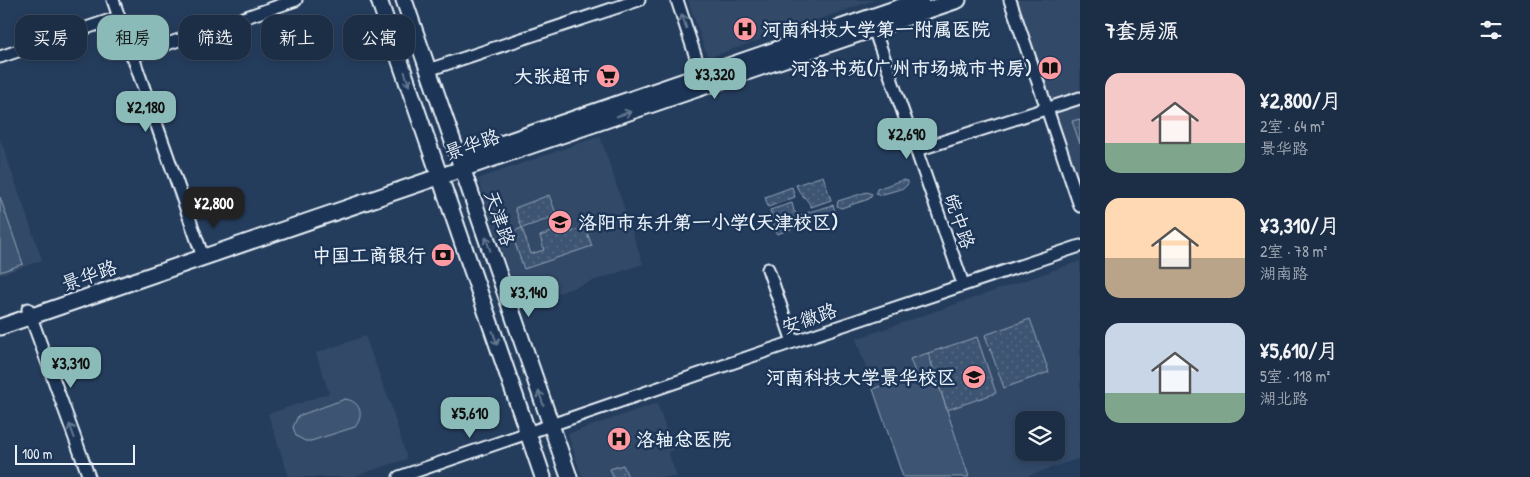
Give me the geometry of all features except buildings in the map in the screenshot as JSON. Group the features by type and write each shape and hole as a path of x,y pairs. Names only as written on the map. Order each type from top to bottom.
{"main road":[{"path":"379,0 544,477"},
{"name":"天津路","path":"404,0 568,477"},
{"name":"景华路","path":"460,164 702,76 920,0"},
{"name":"景华路","path":"0,327 29,313 439,171 707,87 958,0"},
{"name":"景华路","path":"0,319 29,313"}],"street":[{"path":"113,0 118,15"},
{"path":"169,43 296,0"},
{"path":"428,70 639,0"},
{"path":"677,0 702,76"},
{"path":"1010,0 1080,206"},
{"path":"0,57 97,24"},
{"name":"皖中路","path":"874,29 918,150 963,284"},
{"path":"133,60 201,253"},
{"path":"918,150 1080,98"},
{"name":"安徽路","path":"399,477 963,284 1080,246"},
{"path":"768,269 793,342"},
{"path":"29,313 89,477"}],"shaded area":[{"name":"河南科技大学第一附属医院","path":"688,0 874,0 708,58"},
{"path":"1017,0 1080,0 1080,184"},
{"path":"1080,119 1080,144 1072,121"},
{"name":"洛阳市东升第一小学(天津校区)","path":"600,136 643,264 520,306 478,179"},
{"path":"0,138 42,260 0,275"},
{"path":"823,176 831,200 811,207 796,185"},
{"path":"902,180 908,181 904,188 880,195 876,193 877,189"},
{"path":"792,187 795,197 768,207 765,197"},
{"path":"867,192 872,194 869,199 841,208 837,206 838,201"},
{"path":"549,195 557,216 522,228 515,208"},
{"path":"0,197 23,264 0,272"},
{"path":"792,203 794,211 799,216 803,215 806,224 777,234 770,210"},
{"path":"833,205 836,214 809,223 806,213"},
{"path":"585,227 592,246 524,269 511,232 522,228 531,254 544,250 540,236 557,230 559,236"},
{"name":"河南科技大学景华校区","path":"1080,261 1080,458 1025,477 903,477 856,339"},
{"path":"1030,319 1049,372 1004,388 985,335"},
{"path":"365,336 391,406 407,459 352,477 289,477 268,414 329,393 316,353"},
{"path":"977,337 996,393 947,410 928,353"},
{"path":"928,353 969,477 903,477 873,389 915,372 910,359"},
{"path":"345,399 350,400 359,409 360,418 355,427 311,441 305,441 296,436 293,427 298,416"},
{"name":"洛轴总医院","path":"657,403 673,450 668,452 677,477 582,477 568,434"},
{"path":"623,465 628,477 613,477 610,469"}],"place":[{"name":"河南科技大学第一附属医院","path":"745,29"},
{"name":"河洛书苑(广州市场城市书房)","path":"1050,68"},
{"name":"大张超市","path":"608,76"},
{"name":"洛阳市东升第一小学(天津校区)","path":"560,222"},
{"name":"中国工商银行","path":"443,255"},
{"name":"河南科技大学景华校区","path":"974,377"},
{"name":"洛轴总医院","path":"619,439"}]}
